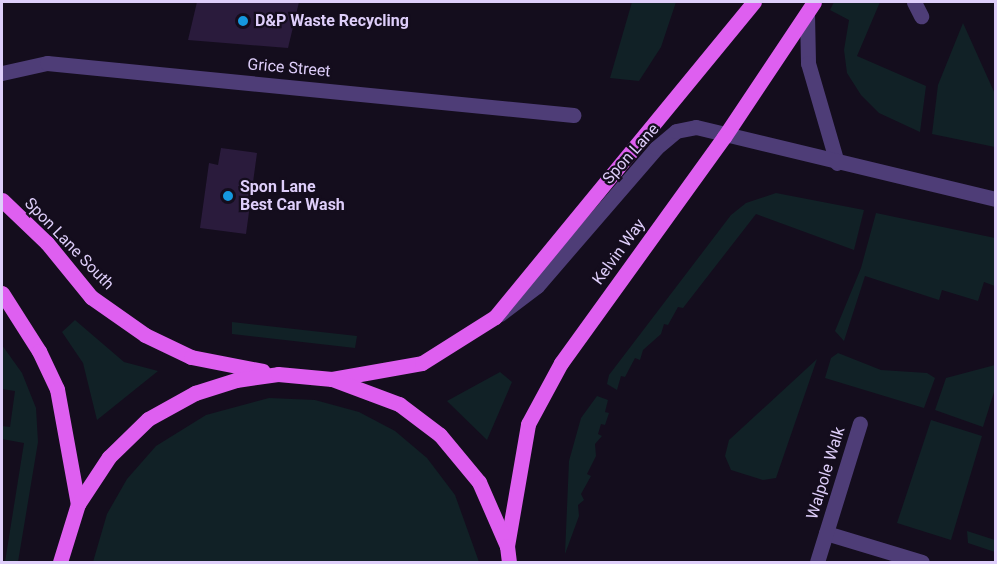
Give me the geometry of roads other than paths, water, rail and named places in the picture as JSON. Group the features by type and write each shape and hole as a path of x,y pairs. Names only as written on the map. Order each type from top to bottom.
{"main road":[{"path":"332,379 422,363 495,317 754,2"},
{"name":"Kelvin Way","path":"507,546 528,424 561,363 724,137 811,8"},
{"name":"Spon Lane South","path":"2,200 47,243 91,297 145,335 191,357 278,374"},
{"path":"2,293 34,343 57,389 78,504"},
{"path":"60,562 78,504 109,457 148,419 195,393 236,380 278,374 332,379 399,404 440,435 479,482 507,546 509,562"}],"street":[{"path":"914,2 921,16"},
{"path":"811,8 808,63 837,163"},
{"name":"Grice Street","path":"2,73 47,63 573,115"},
{"name":"Spon Lane","path":"495,317 537,286 656,148 676,131 696,127 724,137 996,200"},
{"name":"Walpole Walk","path":"817,562 860,423"},
{"name":"Walpole Walk","path":"826,533 922,562"}],"place":[{"name":"D&P Waste Recycling","path":"243,21"},
{"name":"Spon Lane Best Car Wash","path":"228,196"}]}
